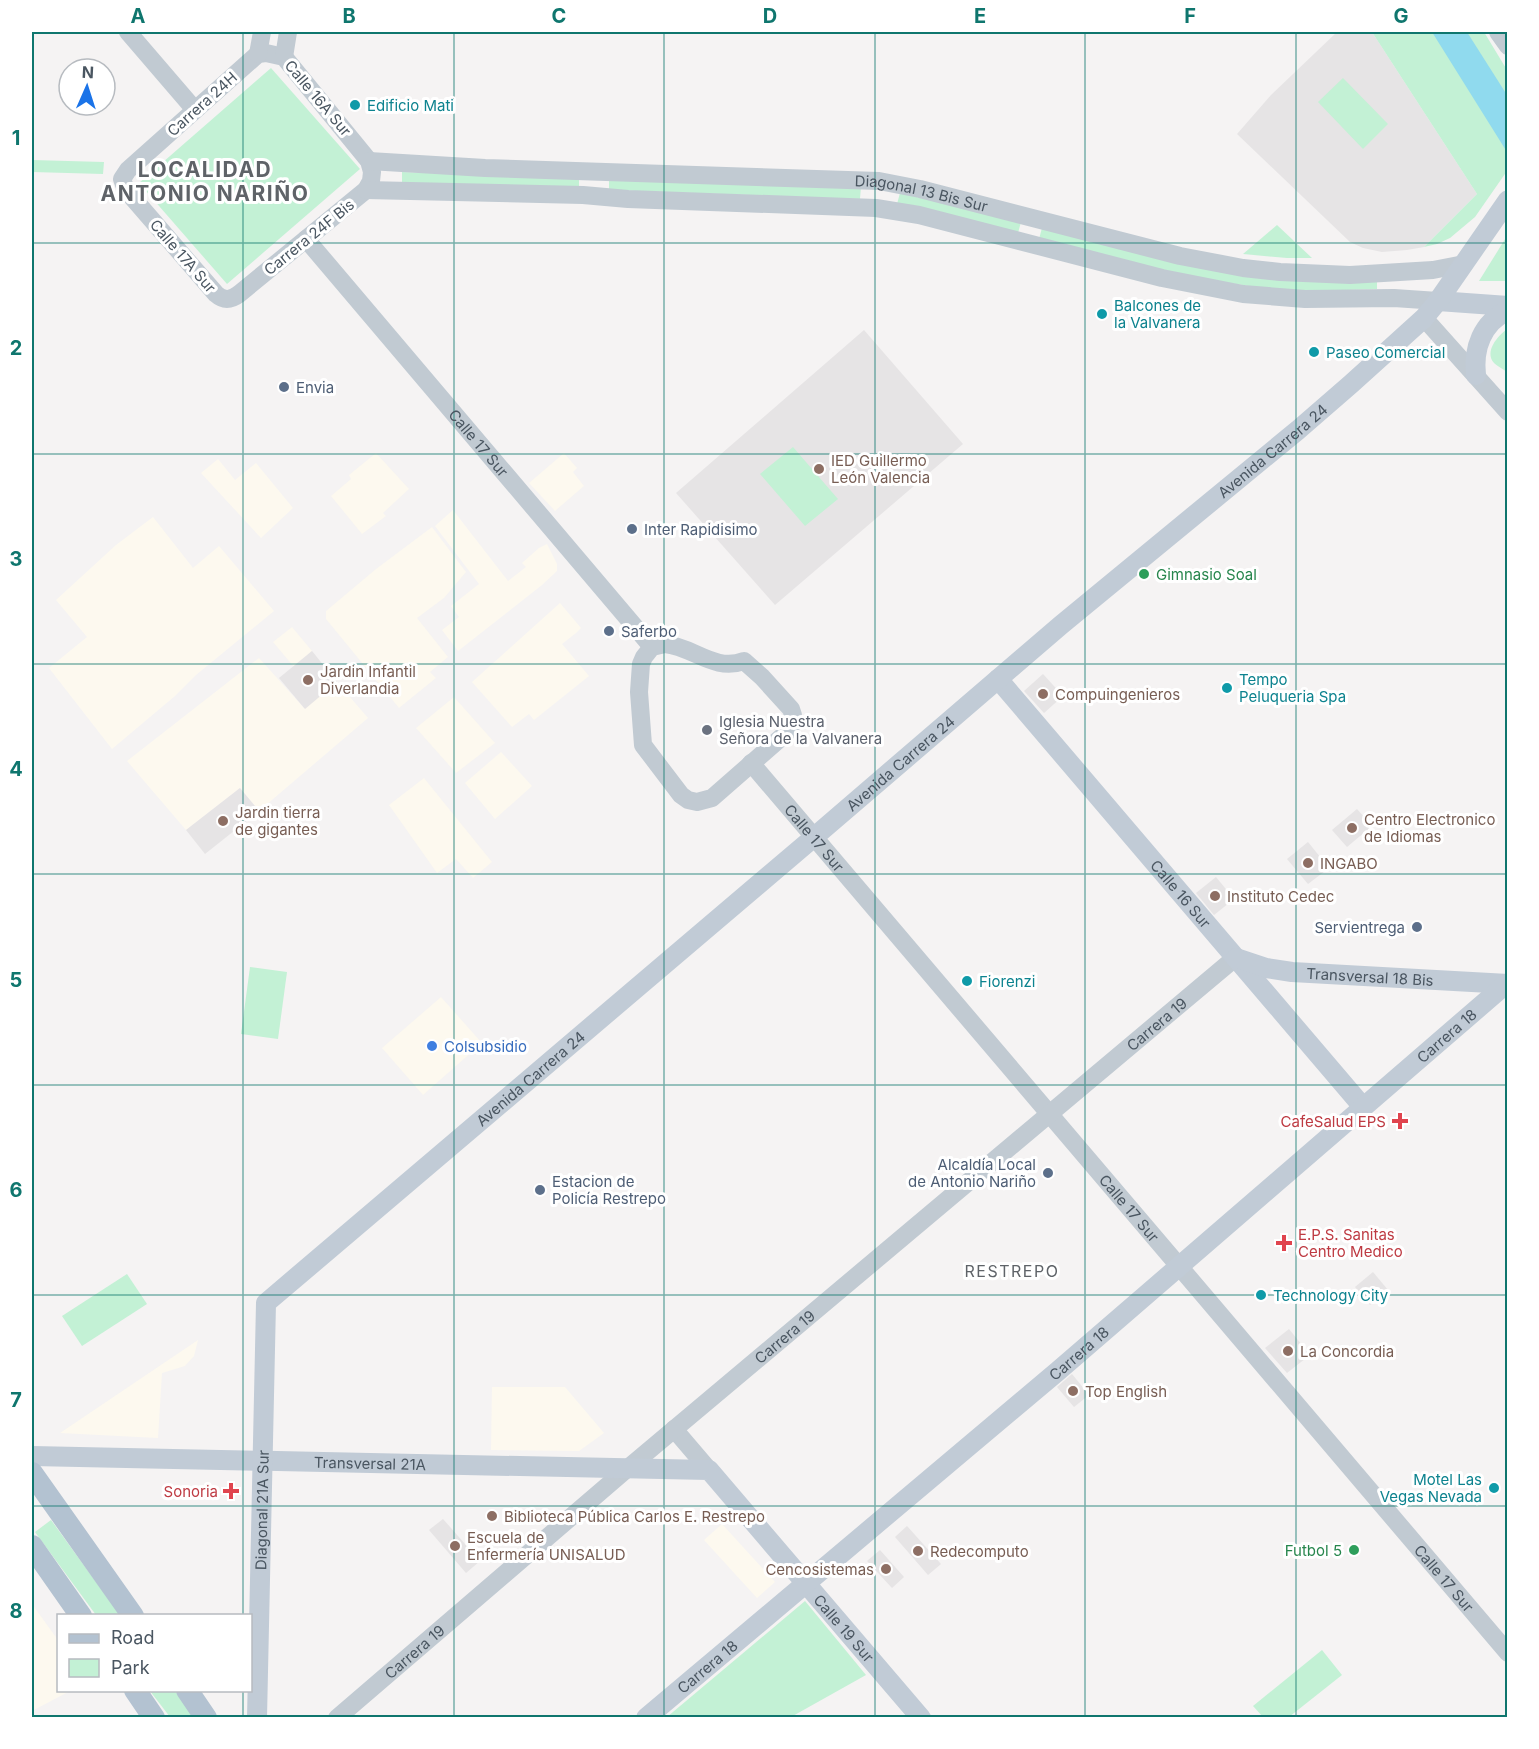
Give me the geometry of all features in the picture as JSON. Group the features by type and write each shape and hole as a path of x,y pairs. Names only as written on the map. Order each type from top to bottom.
{"main road":[{"name":"Avenida Carrera 24","path":"266,1303 998,679 1298,430 1424,318 1508,200"},
{"path":"1438,301 1508,308"},
{"path":"1476,375 1476,351 1479,339 1488,325 1508,308"},
{"name":"Calle 16 Sur","path":"998,679 1363,1107"},
{"name":"Transversal 18 Bis","path":"1235,958 1266,968 1292,972 1507,984"},
{"name":"Carrera 18","path":"646,1718 1066,1364 1507,984"},
{"name":"Diagonal 21A Sur","path":"257,1718 266,1303"},
{"name":"Transversal 21A","path":"32,1456 709,1470"},
{"name":"Calle 19 Sur","path":"709,1470 921,1718"},
{"path":"32,1473 132,1614"},
{"path":"32,1546 80,1614"},
{"path":"136,1692 154,1718"},
{"path":"188,1692 206,1718"}],"street":[{"path":"128,32 195,110"},
{"path":"258,54 262,32"},
{"path":"284,57 288,32"},
{"path":"1498,32 1508,46"},
{"name":"Calle 16A Sur","path":"258,54 272,53 284,57 369,161"},
{"name":"Carrera 24H","path":"122,179 128,170 258,54"},
{"name":"Carrera 24F Bis","path":"227,299 239,294 366,190 371,181 372,172 369,161"},
{"name":"Diagonal 13 Bis Sur","path":"369,161 485,168 879,181 920,189 1180,256 1243,268 1280,273 1350,275 1391,274 1464,264"},
{"name":"Calle 17A Sur","path":"122,179 126,190 216,294 227,299"},
{"name":"Diagonal 13 Bis Sur","path":"366,190 583,195 628,199 876,208 919,215 1162,278 1243,294 1305,299 1395,298 1438,301"},
{"path":"1026,243 1032,218"},
{"name":"Calle 17 Sur","path":"306,239 651,647"},
{"path":"1424,318 1508,412"},
{"path":"673,645 722,664 744,661 791,709 794,721 791,728 712,798 697,802 681,795 643,745 639,677 644,657 651,647 673,645"},
{"name":"Calle 17 Sur","path":"751,764 1508,1653"},
{"name":"Carrera 19","path":"337,1718 674,1429 1235,958"},
{"name":"Calle 19 Sur","path":"674,1429 709,1470"}],"shaded area":[{"path":"1337,32 1372,32 1477,194 1424,247 1382,252 1363,248 1350,242 1237,134 1271,95"},
{"name":"IED Guillermo León Valencia","path":"864,330 963,444 775,605 676,493"},
{"path":"376,453 409,489 383,513 386,516 362,534 331,496 351,479 349,475"},
{"path":"564,453 577,468 573,472 584,486 555,511 529,483"},
{"path":"218,459 235,480 256,463 293,508 261,538 201,473"},
{"path":"453,510 508,581 526,567 522,563 547,544 557,564 557,571 542,585 458,651 442,630 459,617 451,606 479,584 435,526"},
{"path":"153,517 193,568 219,546 274,611 196,675 175,696 112,749 49,668 87,637 56,600 116,545"},
{"path":"432,527 466,572 444,598 417,618 448,657 430,672 436,678 399,708 326,619 326,611 376,569"},
{"path":"560,603 581,628 562,644 589,676 534,720 529,714 512,727 472,682"},
{"path":"292,627 312,651 294,667 273,642"},
{"name":"Jardin Infantil Diverlandia","path":"312,651 337,682 305,709 279,678"},
{"path":"259,658 304,708 337,682 368,718 259,811 240,788 186,830 127,761"},
{"name":"Compuingenieros","path":"1043,674 1063,696 1044,713 1024,691"},
{"path":"454,697 495,743 456,773 416,728"},
{"path":"501,752 532,786 495,819 465,783"},
{"path":"424,778 492,862 473,878 456,859 437,873 389,805"},
{"name":"Jardin tierra de gigantes","path":"240,788 259,811 205,854 186,830"},
{"name":"Centro Electronico de Idiomas","path":"1357,809 1372,826 1347,847 1332,830"},
{"name":"INGABO","path":"1308,842 1329,868 1308,884 1287,859"},
{"name":"Instituto Cedec","path":"1216,877 1234,899 1214,915 1196,893"},
{"name":"Colsubsidio","path":"441,997 482,1043 423,1095 382,1048"},
{"path":"1373,1272 1388,1290 1370,1305 1355,1287"},
{"name":"La Concordia","path":"1289,1329 1310,1355 1287,1373 1265,1348"},
{"path":"198,1340 194,1356 185,1366 162,1373 158,1438 60,1433"},
{"name":"Top English","path":"1072,1374 1089,1395 1074,1407 1057,1387"},
{"path":"492,1387 565,1387 604,1433 579,1451 491,1450"},
{"name":"Escuela de Enfermería UNISALUD","path":"443,1519 480,1561 466,1573 429,1530"},
{"path":"722,1524 775,1582 757,1598 704,1540"},
{"name":"Redecomputo","path":"907,1526 941,1564 928,1575 895,1537"},
{"name":"Cencosistemas","path":"880,1550 904,1577 892,1588 867,1561"},
{"path":"32,1604 57,1639 57,1692 68,1692 32,1711"}],"green space":[{"path":"1372,32 1484,32 1507,70 1507,171 1475,217 1450,238 1437,244 1424,247 1477,194"},
{"path":"271,68 360,169 227,284 139,183"},
{"path":"1343,78 1388,124 1363,149 1318,102"},
{"path":"32,160 104,162 103,174 32,172"},
{"path":"402,172 579,178 579,190 402,183"},
{"path":"609,177 861,186 860,199 609,190"},
{"path":"900,193 1021,222 1018,233 897,204"},
{"path":"1277,225 1312,258 1243,254"},
{"path":"1042,228 1377,281 1377,289 1275,290 1223,282 1149,267 1039,239"},
{"path":"1507,236 1507,281 1479,281"},
{"path":"1507,329 1508,372 1494,363 1491,358 1491,349"},
{"path":"793,447 838,499 805,526 760,474"},
{"path":"250,967 287,972 278,1039 241,1034"},
{"path":"127,1274 147,1304 82,1346 62,1316"},
{"path":"51,1520 119,1614 95,1614 35,1532"},
{"path":"805,1601 866,1675 791,1717 667,1717"},
{"path":"1322,1650 1342,1675 1289,1717 1263,1717 1253,1706"},
{"path":"151,1692 176,1692 195,1717 170,1717"}],"water":[{"path":"1432,32 1467,32 1507,95 1507,152"}],"place":[{"name":"Edificio Mati","path":"355,105"},
{"name":"Balcones de la Valvanera","path":"1102,314"},
{"name":"Paseo Comercial","path":"1314,352"},
{"name":"Envia","path":"284,387"},
{"name":"IED Guillermo León Valencia","path":"819,469"},
{"name":"Inter Rapidisimo","path":"632,529"},
{"name":"Gimnasio Soal","path":"1144,574"},
{"name":"Saferbo","path":"609,631"},
{"name":"Jardin Infantil Diverlandia","path":"308,680"},
{"name":"Tempo Peluqueria Spa","path":"1227,688"},
{"name":"Compuingenieros","path":"1043,694"},
{"name":"Iglesia Nuestra Señora de la Valvanera","path":"707,730"},
{"name":"Jardin tierra de gigantes","path":"223,821"},
{"name":"Centro Electronico de Idiomas","path":"1352,828"},
{"name":"INGABO","path":"1308,863"},
{"name":"Instituto Cedec","path":"1215,896"},
{"name":"Servientrega","path":"1417,927"},
{"name":"Fiorenzi","path":"967,981"},
{"name":"Colsubsidio","path":"432,1046"},
{"name":"CafeSalud EPS","path":"1400,1121"},
{"name":"Alcaldía Local de Antonio Nariño","path":"1048,1173"},
{"name":"Estacion de Policía Restrepo","path":"540,1190"},
{"name":"E.P.S. Sanitas Centro Medico","path":"1284,1243"},
{"name":"Technology City","path":"1261,1295"},
{"name":"La Concordia","path":"1288,1351"},
{"name":"Top English","path":"1073,1391"},
{"name":"Motel Las Vegas Nevada","path":"1494,1488"},
{"name":"Sonoria","path":"231,1491"},
{"name":"Biblioteca Pública Carlos E. Restrepo","path":"492,1516"},
{"name":"Escuela de Enfermería UNISALUD","path":"455,1546"},
{"name":"Futbol 5","path":"1354,1550"},
{"name":"Redecomputo","path":"918,1551"},
{"name":"Cencosistemas","path":"886,1569"}],"district":[{"name":"LOCALIDAD ANTONIO NARIÑO","path":"205,181"},
{"name":"RESTREPO","path":"1012,1271"}]}
